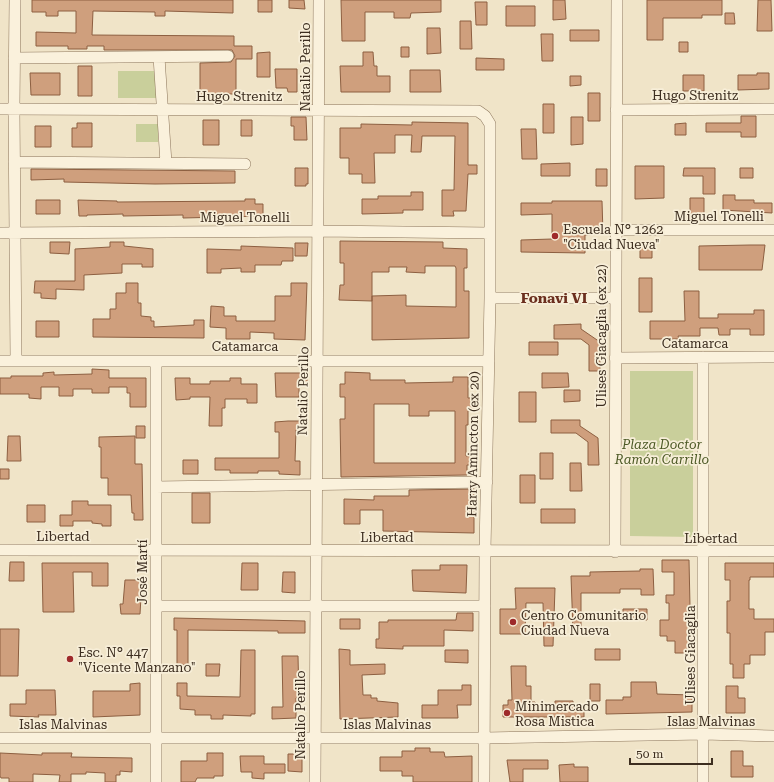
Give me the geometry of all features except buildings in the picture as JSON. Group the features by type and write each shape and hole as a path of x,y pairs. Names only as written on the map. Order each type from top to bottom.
{"street":[{"path":"15,0 14,233 16,360"},
{"name":"Natalio Perillo","path":"315,782 314,738 319,0"},
{"name":"Ulises Giacaglia (ex 22)","path":"615,552 617,0"},
{"path":"14,58 228,56"},
{"path":"159,57 166,163"},
{"name":"Hugo Strenitz","path":"616,110 774,109"},
{"name":"Hugo Strenitz","path":"0,110 478,110"},
{"name":"Harry Amincton (ex 20)","path":"478,110 485,116 490,124 490,298 485,551 484,782"},
{"path":"14,162 245,164"},
{"name":"Miguel Tonelli","path":"616,230 774,230"},
{"name":"Miguel Tonelli","path":"0,233 318,231 490,233"},
{"path":"490,298 616,298"},
{"name":"Ulises Giacaglia","path":"703,357 703,782"},
{"name":"Catamarca","path":"615,358 774,357"},
{"name":"Catamarca","path":"0,361 489,361"},
{"name":"José Martí","path":"156,361 156,782"},
{"path":"156,487 487,482"},
{"name":"Libertad","path":"0,550 615,552 774,551"},
{"path":"156,606 485,606"},
{"name":"Islas Malvinas","path":"0,738 485,738 704,734 774,736"}],"green space":[{"path":"118,71 158,71 159,98 118,98"},
{"path":"136,124 158,124 158,142 136,142"},
{"name":"Plaza Doctor Ramón Carrillo","path":"630,371 693,371 693,537 630,536"}],"place":[{"name":"Escuela N° 1262 \"Ciudad Nueva\"","path":"555,236"},
{"name":"Centro Comunitario Ciudad Nueva","path":"513,622"},
{"name":"Esc. N° 447 \"Vicente Manzano\"","path":"70,659"},
{"name":"Minimercado Rosa Mistica","path":"507,713"}],"district":[{"name":"Fonavi VI","path":"554,298"}]}
